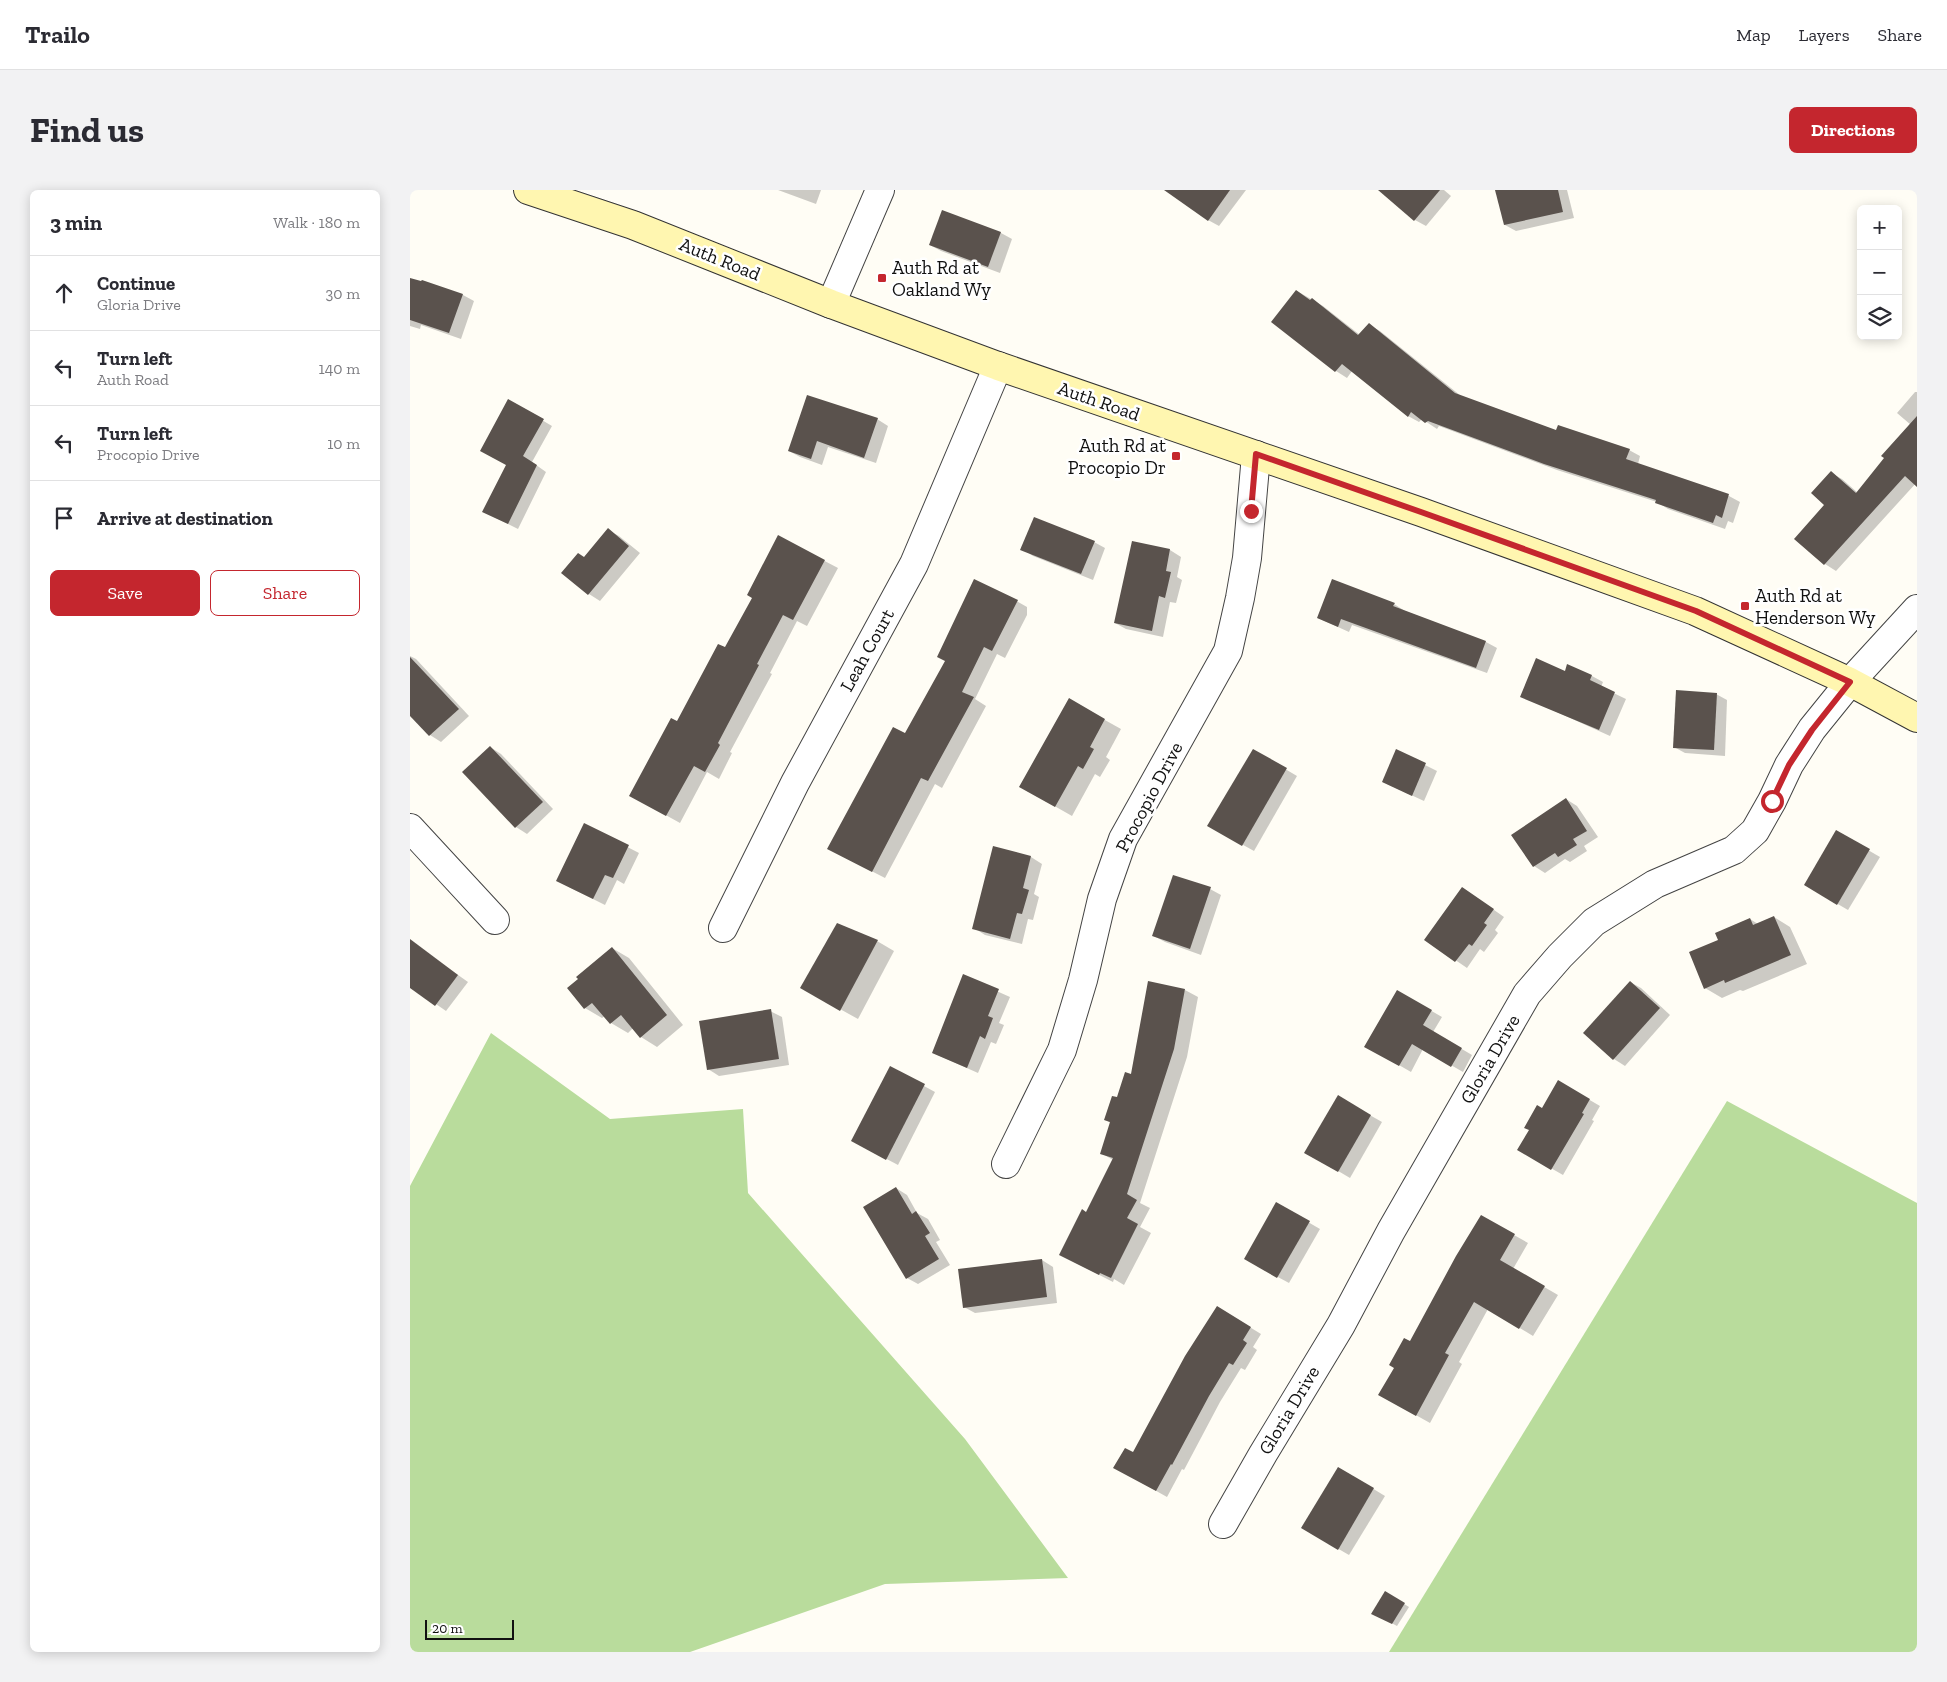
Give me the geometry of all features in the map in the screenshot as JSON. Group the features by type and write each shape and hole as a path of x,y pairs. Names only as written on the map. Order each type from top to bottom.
{"main road":[{"name":"Auth Road","path":"528,190 633,225 831,304 998,366 1412,508 1696,611 1850,682 1917,718"}],"street":[{"path":"831,304 880,190"},
{"name":"Leah Court","path":"723,928 795,783 914,564 998,366"},
{"name":"Procopio Drive","path":"1006,1164 1062,1050 1083,980 1102,899 1123,839 1228,651 1247,558 1256,454"},
{"name":"Gloria Drive","path":"1223,1524 1262,1454 1341,1325 1391,1231 1527,994 1560,956 1594,922 1655,884 1734,850 1755,831 1789,765 1812,730 1850,682 1917,608"},
{"path":"410,828 495,920"}],"green space":[{"path":"491,1033 610,1119 743,1109 748,1193 965,1439 1068,1578 885,1584 690,1652 410,1652 410,1186"},
{"path":"1727,1101 1917,1203 1917,1652 1389,1652"}],"building":[{"path":"1164,190 1230,190 1208,221"},
{"path":"1378,190 1440,190 1414,221"},
{"path":"1495,190 1558,190 1563,212 1504,225"},
{"path":"942,210 1001,232 988,267 929,245"},
{"path":"410,278 422,280 463,294 449,333 410,320"},
{"path":"1296,290 1310,300 1312,298 1358,335 1369,323 1455,393 1556,430 1558,425 1630,449 1626,459 1729,494 1722,518 1716,515 1713,523 1655,503 1656,500 1544,464 1428,421 1425,423 1411,412 1408,417 1342,364 1335,372 1271,322"},
{"path":"807,395 878,418 864,458 817,441 811,459 788,451"},
{"path":"508,399 544,419 523,456 537,465 508,524 482,512 506,465 480,451"},
{"path":"1917,416 1917,487 1905,476 1824,565 1794,539 1824,505 1811,493 1831,471 1856,493 1884,458 1881,456"},
{"path":"1034,517 1095,541 1081,574 1020,550"},
{"path":"608,528 629,546 588,595 561,573 578,553 584,557"},
{"path":"778,535 825,560 793,620 783,615 705,772 694,766 666,816 629,796 671,718 677,721 718,644 725,647 752,598 747,595"},
{"path":"1132,541 1170,549 1166,571 1171,572 1165,598 1159,596 1152,631 1114,623"},
{"path":"974,579 1018,600 992,651 984,647 962,692 974,697 928,781 921,778 872,872 827,849 893,727 905,733 945,661 937,657"},
{"path":"1332,579 1395,603 1393,606 1486,641 1476,668 1341,619 1338,627 1317,618"},
{"path":"410,657 459,709 429,736 410,716"},
{"path":"1536,658 1565,671 1567,664 1592,675 1590,680 1615,692 1599,730 1520,697"},
{"path":"1676,690 1717,693 1714,750 1673,748"},
{"path":"1069,698 1105,719 1090,747 1094,749 1083,769 1078,766 1055,807 1019,787"},
{"path":"490,746 543,802 515,828 462,772"},
{"path":"1253,749 1287,768 1242,846 1207,826"},
{"path":"1396,749 1426,763 1412,796 1382,782"},
{"path":"1566,798 1587,831 1573,839 1577,845 1558,857 1555,853 1533,867 1511,835"},
{"path":"584,823 629,845 613,878 605,875 593,899 556,881"},
{"path":"1836,830 1870,849 1837,905 1804,885"},
{"path":"993,846 1031,856 1023,888 1029,890 1022,914 1017,913 1010,939 972,929"},
{"path":"1173,875 1211,887 1190,949 1152,936"},
{"path":"1462,887 1494,909 1484,923 1487,925 1472,946 1469,944 1455,962 1424,940"},
{"path":"1774,916 1791,955 1725,983 1724,980 1704,989 1689,952 1718,940 1715,933 1750,918 1753,925"},
{"path":"837,923 878,940 840,1011 800,988"},
{"path":"410,939 458,975 435,1006 410,988"},
{"path":"612,947 667,1015 640,1038 621,1015 610,1024 592,1003 584,1009 567,988 578,979 576,977"},
{"path":"963,974 999,989 988,1016 993,1018 985,1039 980,1036 967,1068 932,1053"},
{"path":"1148,981 1185,989 1174,1049 1127,1194 1137,1200 1127,1218 1138,1224 1111,1278 1100,1273 1099,1275 1059,1255 1082,1209 1086,1212 1113,1158 1100,1154 1110,1122 1104,1120 1112,1096 1117,1097 1125,1072 1131,1074"},
{"path":"1630,981 1660,1008 1613,1060 1583,1033"},
{"path":"1397,990 1432,1010 1423,1025 1462,1048 1451,1067 1412,1044 1399,1066 1364,1047"},
{"path":"771,1009 779,1059 707,1070 699,1021"},
{"path":"890,1066 925,1084 886,1160 851,1141"},
{"path":"1558,1080 1590,1099 1582,1113 1584,1114 1551,1170 1517,1150 1529,1130 1524,1128 1537,1105 1542,1108"},
{"path":"1338,1095 1371,1115 1338,1172 1304,1153"},
{"path":"896,1187 912,1214 916,1211 930,1233 925,1236 939,1259 906,1279 863,1207"},
{"path":"1276,1202 1310,1221 1277,1278 1244,1259"},
{"path":"1481,1215 1515,1234 1500,1260 1545,1286 1519,1329 1474,1302 1445,1353 1449,1355 1416,1416 1378,1395 1394,1368 1389,1365 1404,1338 1410,1341 1456,1256"},
{"path":"1042,1259 1047,1297 963,1308 958,1269"},
{"path":"1217,1306 1251,1327 1243,1340 1247,1343 1233,1365 1229,1363 1156,1491 1113,1468 1125,1448 1133,1452 1185,1356"},
{"path":"1338,1467 1374,1488 1338,1550 1301,1528"},
{"path":"1385,1591 1405,1603 1392,1624 1371,1614"}],"place":[{"name":"Auth Rd at Oakland Wy","path":"882,278"},
{"name":"Auth Rd at Procopio Dr","path":"1176,456"},
{"name":"Auth Rd at Henderson Wy","path":"1745,606"}],"route":[{"path":"1251,511 1256,454 1696,611 1850,682 1812,730 1789,765 1772,801"}]}
